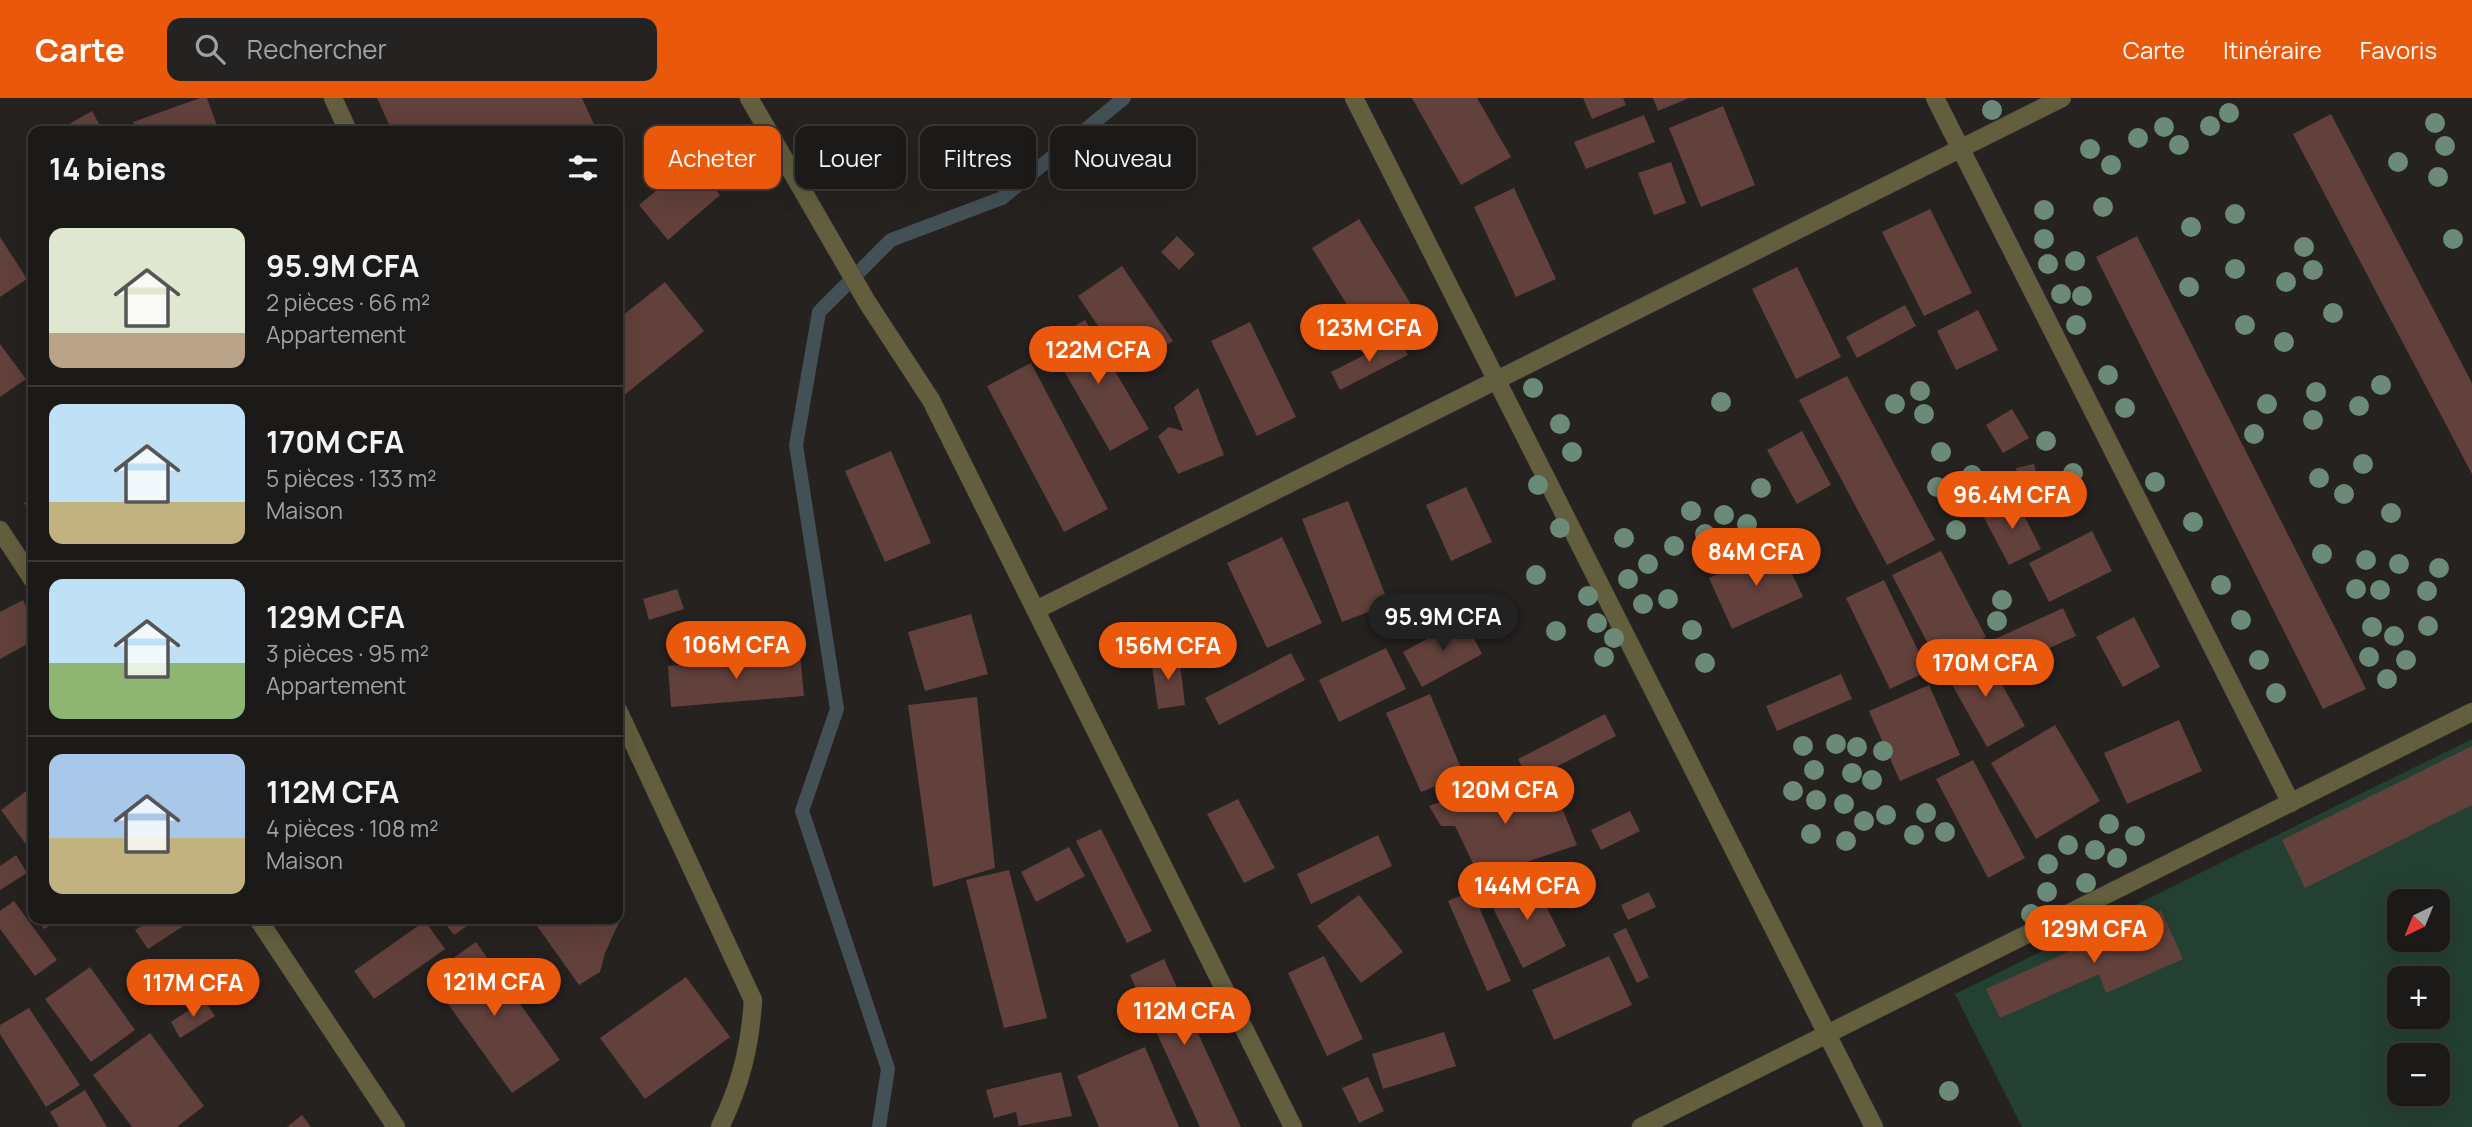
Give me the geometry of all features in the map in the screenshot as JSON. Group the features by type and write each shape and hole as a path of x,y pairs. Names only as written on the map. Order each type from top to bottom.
{"street":[{"path":"333,98 346,126"},
{"path":"749,98 867,302 931,400 1293,1127"},
{"path":"1354,98 1874,1127"},
{"path":"1935,98 2291,803"},
{"path":"1035,610 2062,98"},
{"path":"0,530 28,572"},
{"path":"1641,1127 2472,712"},
{"path":"623,721 753,1000 750,1046 732,1104 720,1127"},
{"path":"261,924 396,1127"}],"green space":[{"path":"2472,739 2472,1127 2022,1127 1955,994"}],"building":[{"path":"200,98 207,98 217,126 134,126 133,122"},
{"path":"377,98 582,98 595,126 390,126"},
{"path":"1412,98 1477,98 1511,157 1461,185"},
{"path":"1583,98 1623,98 1626,105 1592,119"},
{"path":"1653,98 1689,98 1658,111"},
{"path":"1723,106 1755,185 1701,207 1669,128"},
{"path":"92,111 100,126 66,126"},
{"path":"2331,114 2472,383 2472,474 2293,134"},
{"path":"1644,115 1655,142 1586,169 1574,142"},
{"path":"1671,162 1686,203 1654,215 1638,173"},
{"path":"1514,188 1556,279 1516,297 1474,207"},
{"path":"658,189 715,189 720,195 668,240 639,205"},
{"path":"1930,209 1972,293 1924,316 1882,232"},
{"path":"1359,219 1417,314 1370,342 1312,248"},
{"path":"1177,236 1195,254 1179,270 1161,252"},
{"path":"2137,236 2366,689 2323,709 2096,257"},
{"path":"0,237 27,279 0,297"},
{"path":"1122,266 1173,341 1128,371 1078,296"},
{"path":"1797,267 1841,357 1796,379 1752,289"},
{"path":"665,282 704,331 623,396 623,315"},
{"path":"1905,305 1916,326 1857,358 1846,337"},
{"path":"1978,310 1998,350 1956,370 1937,331"},
{"path":"1085,320 1149,429 1110,451 1047,341"},
{"path":"1250,322 1296,417 1257,436 1211,341"},
{"path":"1398,338 1408,355 1340,390 1331,372"},
{"path":"0,344 26,379 0,397"},
{"path":"1031,363 1108,509 1064,532 987,386"},
{"path":"1847,376 1935,540 1887,565 1799,400"},
{"path":"1198,388 1224,455 1178,474 1158,436 1169,427 1183,431 1174,407"},
{"path":"2012,409 2029,438 2003,453 1986,425"},
{"path":"1802,431 1831,485 1797,504 1767,450"},
{"path":"891,451 931,543 885,562 845,471"},
{"path":"2034,464 2041,492 2022,496 2016,468"},
{"path":"1466,487 1492,542 1451,561 1426,505"},
{"path":"2015,497 2041,549 2009,565 1982,514"},
{"path":"1348,501 1389,604 1342,622 1302,519"},
{"path":"2092,531 2112,571 2049,602 2029,563"},
{"path":"1282,537 1322,623 1267,648 1227,563"},
{"path":"1779,546 1803,597 1732,629 1709,578"},
{"path":"1941,551 1986,637 1938,663 1892,575"},
{"path":"1884,580 1928,671 1890,689 1846,598"},
{"path":"677,589 684,609 649,620 643,599"},
{"path":"23,600 28,610 28,644 0,659 0,612"},
{"path":"2063,608 2076,636 2008,667 1995,639"},
{"path":"971,614 988,674 925,691 908,632"},
{"path":"2134,617 2160,667 2123,687 2096,637"},
{"path":"1464,619 1482,654 1422,687 1403,652"},
{"path":"1386,648 1406,689 1339,722 1319,680"},
{"path":"1984,652 2025,726 1987,747 1945,672"},
{"path":"1291,653 1305,680 1219,725 1205,698"},
{"path":"800,655 804,696 671,707 668,666"},
{"path":"1179,655 1185,705 1158,709 1151,659"},
{"path":"1841,674 1852,699 1777,731 1766,706"},
{"path":"1929,685 1960,755 1900,781 1869,711"},
{"path":"1430,694 1464,775 1421,792 1386,713"},
{"path":"977,697 995,868 933,887 908,705"},
{"path":"1605,714 1616,736 1529,781 1518,759"},
{"path":"2179,720 2202,771 2127,804 2104,753"},
{"path":"2055,725 2100,801 2036,839 1991,763"},
{"path":"2472,746 2472,805 2305,888 2282,840"},
{"path":"1973,760 2025,858 1988,878 1936,779"},
{"path":"1512,776 1533,804 1560,803 1577,845 1480,878 1455,826 1441,826 1429,806"},
{"path":"28,790 28,847 1,810"},
{"path":"1238,799 1275,868 1244,883 1207,814"},
{"path":"1630,811 1640,831 1601,850 1591,830"},
{"path":"1101,829 1152,931 1127,943 1076,841"},
{"path":"1378,835 1392,866 1311,904 1297,874"},
{"path":"1069,847 1085,876 1036,902 1021,872"},
{"path":"16,855 27,873 0,890 0,866"},
{"path":"1009,870 1047,1018 1004,1028 966,880"},
{"path":"1531,876 1566,946 1523,968 1488,898"},
{"path":"1472,891 1511,981 1487,991 1448,901"},
{"path":"1649,892 1656,907 1628,920 1621,905"},
{"path":"1359,895 1403,952 1361,983 1317,926"},
{"path":"14,901 28,924 31,924 57,960 35,976 0,929 0,911"},
{"path":"2161,910 2183,959 2106,993 2099,974 2000,1018 1986,989"},
{"path":"144,924 186,924 148,949 135,930"},
{"path":"421,924 427,924 445,949 374,999 354,971"},
{"path":"446,924 470,924 454,935"},
{"path":"536,924 618,924 600,972 579,985"},
{"path":"1626,928 1649,977 1637,983 1613,934"},
{"path":"476,942 560,1060 512,1093 428,976"},
{"path":"1324,956 1363,1039 1327,1056 1288,973"},
{"path":"1609,956 1632,1005 1554,1040 1532,990"},
{"path":"1164,959 1241,1127 1200,1127 1130,975"},
{"path":"90,967 135,1030 91,1062 45,999"},
{"path":"686,977 730,1037 645,1099 600,1038"},
{"path":"204,1000 215,1016 180,1038 171,1022"},
{"path":"29,1008 80,1085 46,1107 0,1034 0,1025"},
{"path":"1444,1032 1456,1066 1383,1089 1372,1054"},
{"path":"150,1033 204,1106 177,1127 132,1127 93,1075"},
{"path":"1145,1047 1179,1127 1099,1127 1077,1076"},
{"path":"1061,1072 1072,1116 1019,1126 1016,1112 994,1118 986,1090"},
{"path":"1368,1077 1384,1111 1359,1123 1342,1088"},
{"path":"85,1090 107,1127 59,1127 50,1112"},
{"path":"302,1115 311,1127 287,1127"}],"waterway":[{"path":"879,1127 888,1069 802,811 837,709 796,445 819,312 891,240 1002,198 1124,98"}]}
